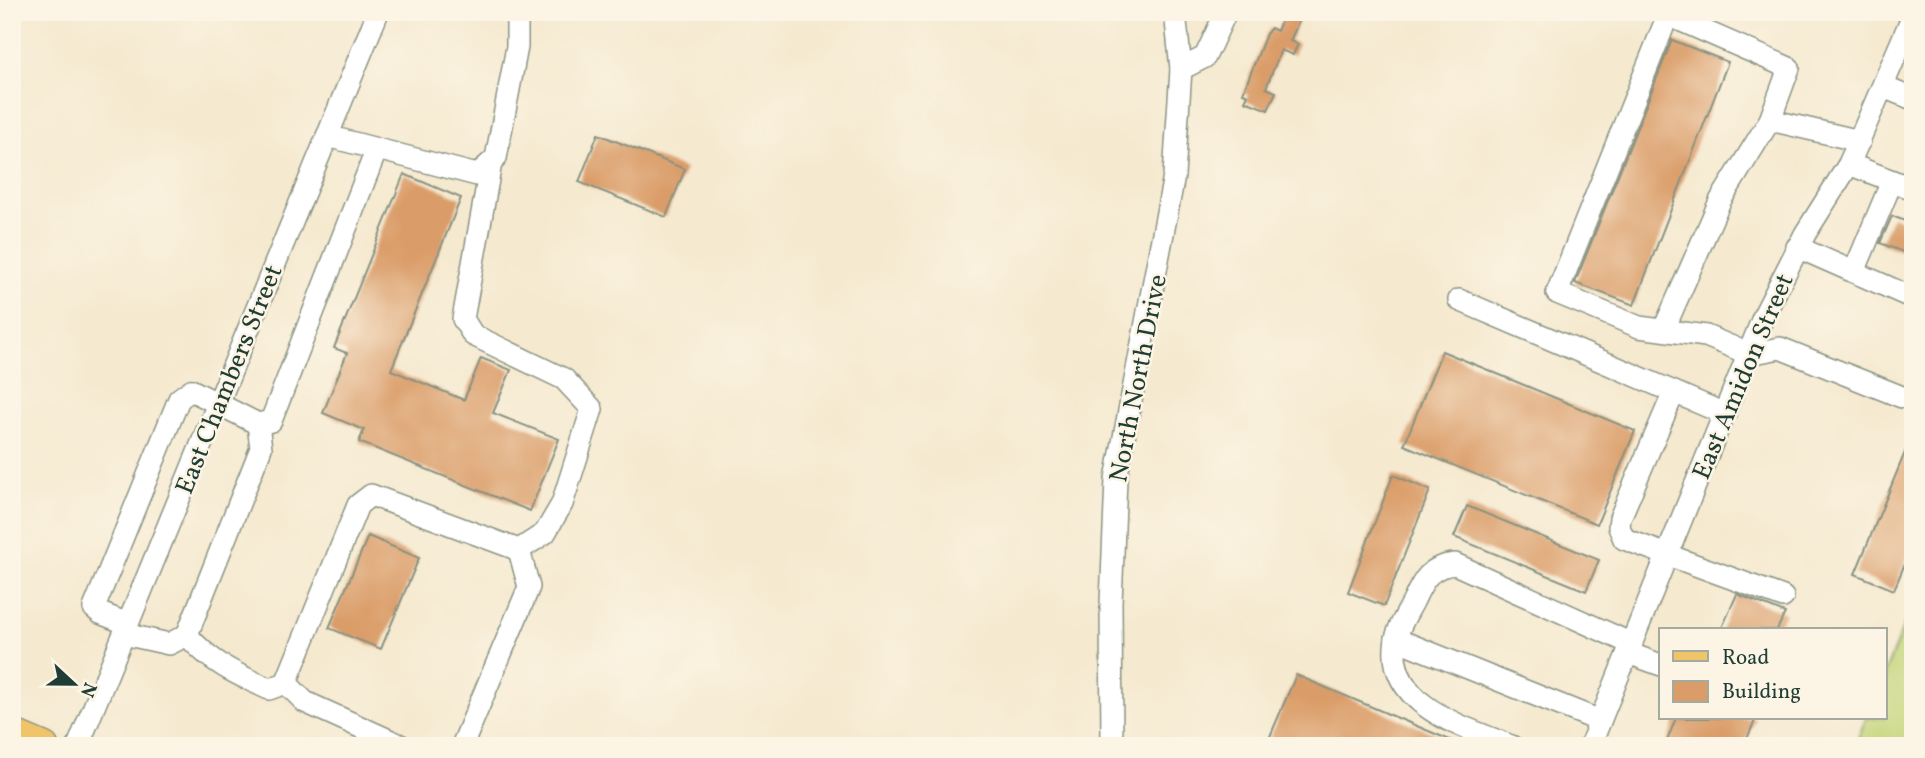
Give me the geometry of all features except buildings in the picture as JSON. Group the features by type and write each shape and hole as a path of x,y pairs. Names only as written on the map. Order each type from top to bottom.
{"main road":[{"path":"12,732 45,746"}],"street":[{"name":"East Chambers Street","path":"78,746 378,12"},
{"path":"327,136 376,151 477,175 496,158 517,47 517,12"},
{"name":"North North Drive","path":"1112,746 1111,603 1116,479 1174,176 1181,69 1175,12"},
{"path":"1181,69 1205,57 1226,12"},
{"path":"1664,329 1720,201 1770,120 1789,68 1668,15 1557,293 1639,327 1706,336 1749,354 1780,348 1902,397"},
{"name":"East Amidon Street","path":"1590,746 1670,556 1749,354 1797,247 1849,164 1913,15"},
{"path":"1883,87 1913,99"},
{"path":"1770,120 1860,141"},
{"path":"258,424 261,448 187,635 169,644 126,629 94,608 179,399 191,390 258,424 271,421 376,151"},
{"path":"491,163 463,318 473,335 564,379 592,409 562,504 545,533 519,550"},
{"path":"1849,164 1913,189"},
{"path":"1854,272 1892,181"},
{"path":"1797,247 1913,298"},
{"path":"1459,300 1725,414"},
{"path":"1674,392 1619,527 1624,539 1783,597"},
{"path":"187,635 205,656 240,676 269,690 286,683 358,505 371,495 519,550"},
{"path":"462,746 529,587 519,550"},
{"path":"1511,746 1440,718 1405,689 1398,667 1396,639 1425,577 1441,565 1455,564 1659,664"},
{"path":"1396,639 1600,721"},
{"path":"286,683 305,702 402,746"}],"green space":[{"path":"1913,603 1913,746 1855,746 1865,720 1886,720 1886,670"}]}
